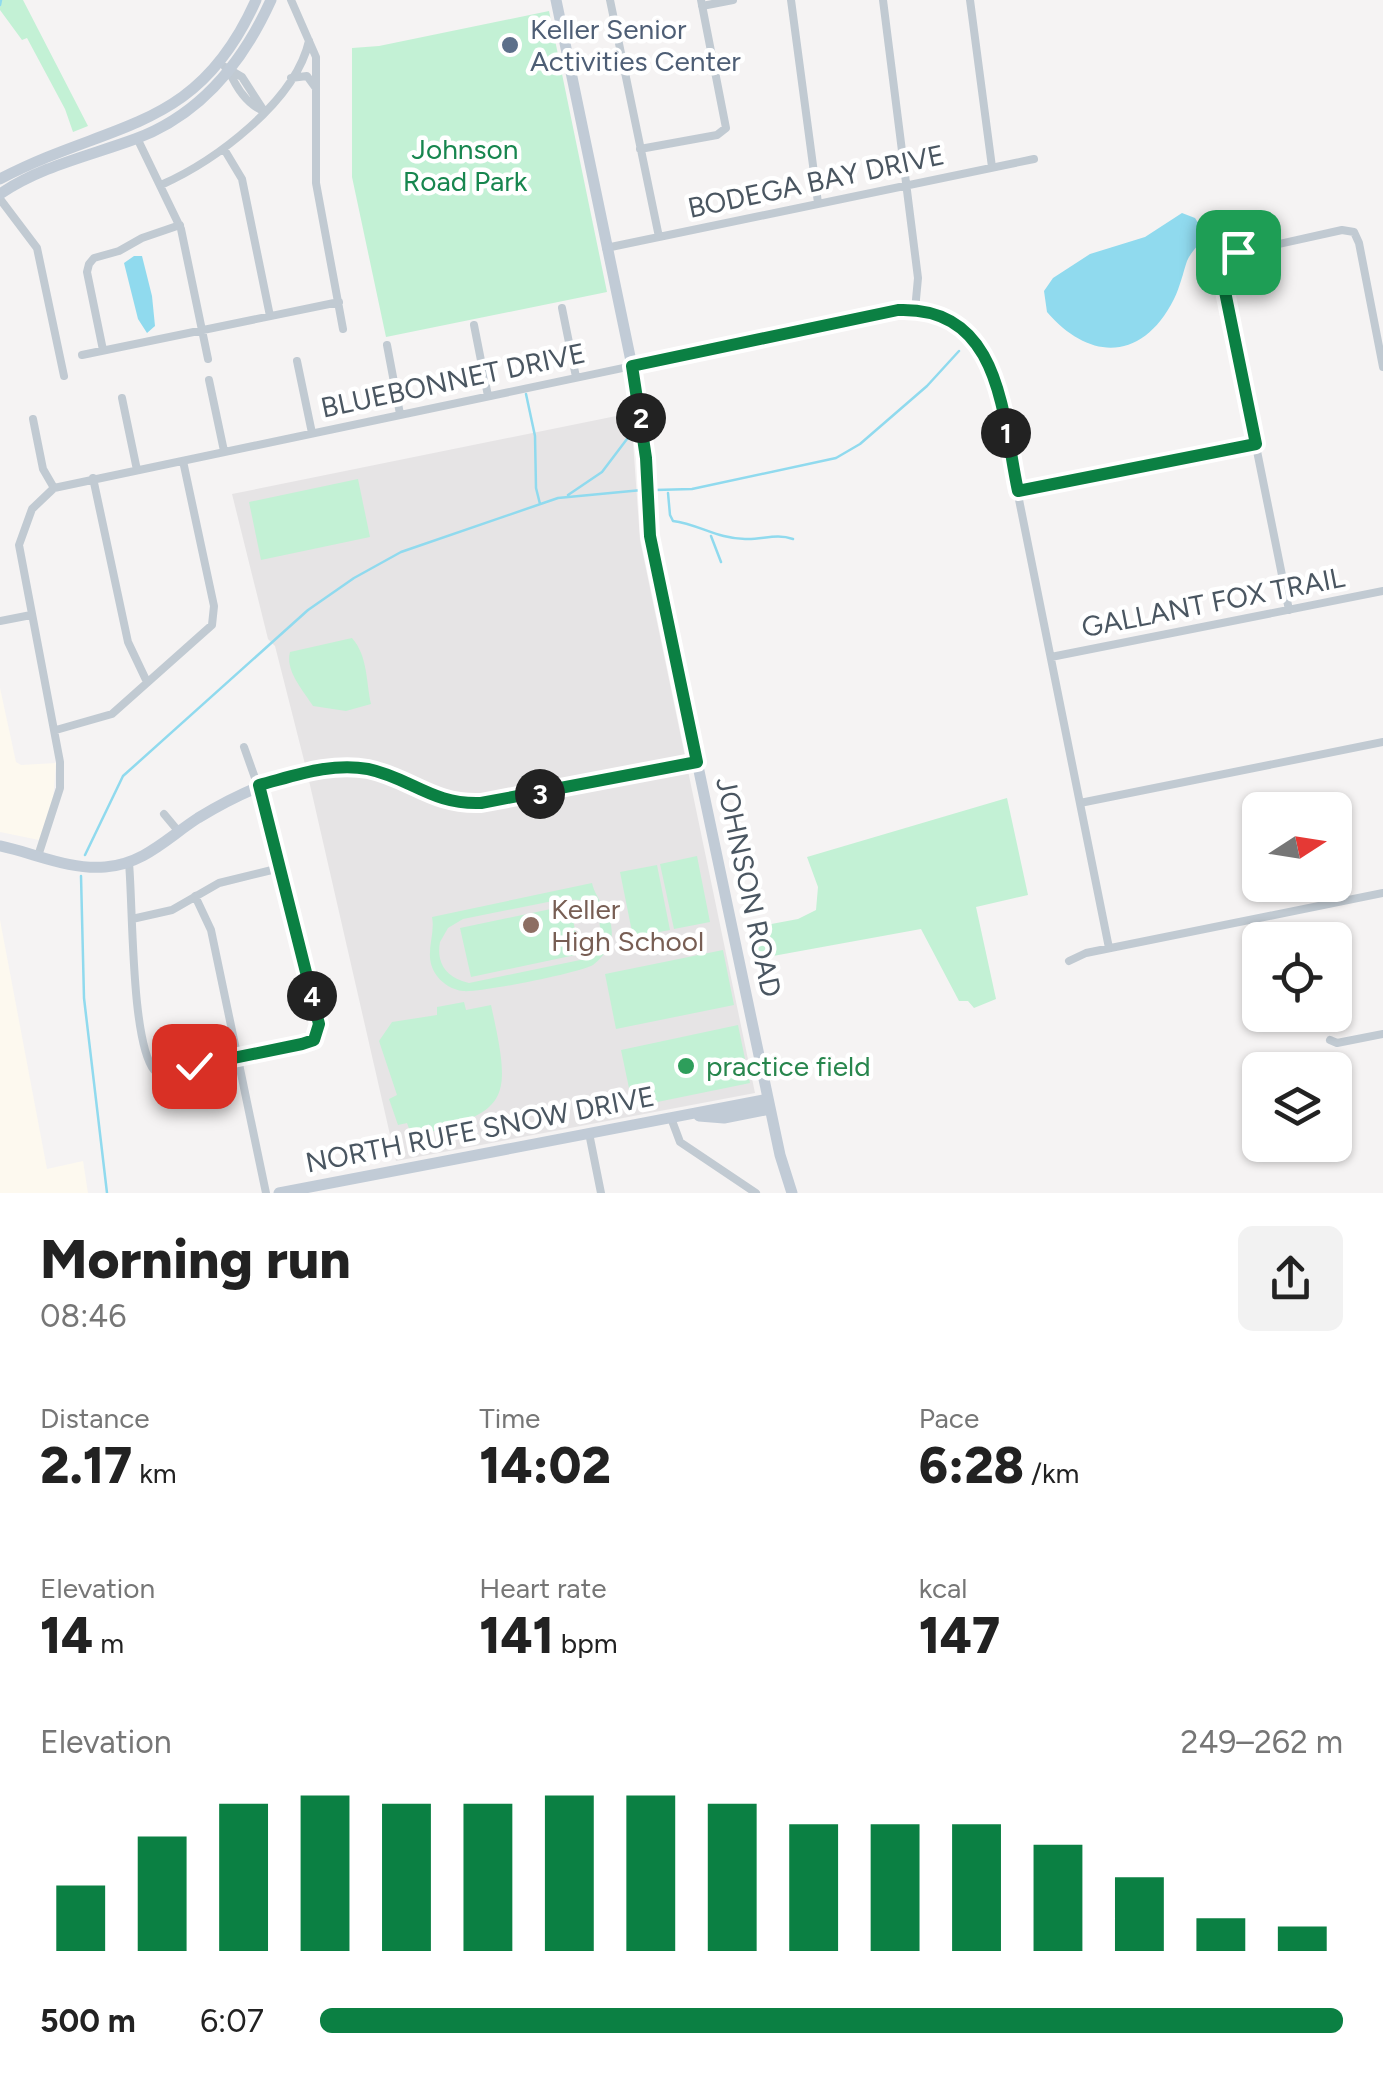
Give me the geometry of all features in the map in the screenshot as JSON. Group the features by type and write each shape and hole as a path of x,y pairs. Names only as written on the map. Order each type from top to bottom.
{"main road":[{"path":"0,179 64,148 144,122 178,103 225,67 256,0"},
{"path":"0,196 36,172 137,138 185,113 256,32 270,0"},
{"name":"JOHNSON ROAD","path":"556,0 632,366 656,569 769,1104 792,1193"},
{"path":"0,846 89,867 128,863 259,785 332,768 364,768 381,772 429,796 481,803 697,762"},
{"name":"NORTH RUFE SNOW DRIVE","path":"279,1193 690,1114 769,1104"}],"street":[{"path":"291,0 316,57 316,184 344,329"},
{"path":"610,0 658,238"},
{"path":"640,149 717,135 726,128 702,3 733,0"},
{"path":"791,0 818,203"},
{"path":"883,0 918,278 915,310 948,320 971,336 987,357 996,380 1109,948"},
{"path":"970,0 992,168"},
{"path":"288,82 308,47 308,36"},
{"path":"225,67 242,77 264,111"},
{"path":"161,185 224,149 295,76 312,81 315,90"},
{"path":"137,138 180,225 208,359"},
{"path":"224,149 242,179 270,316"},
{"name":"BODEGA BAY DRIVE","path":"606,248 1034,158"},
{"path":"0,196 38,248 64,376"},
{"path":"103,350 87,272 92,259 180,225"},
{"path":"1290,610 1221,263 1230,253 1348,230 1357,236 1383,367"},
{"path":"82,355 339,302"},
{"path":"562,308 576,377"},
{"name":"BLUEBONNET DRIVE","path":"54,488 898,310 915,310"},
{"path":"474,325 488,396"},
{"path":"387,345 400,414"},
{"path":"298,361 312,433"},
{"path":"209,380 224,451"},
{"path":"122,398 137,470"},
{"path":"33,419 43,469 54,488 32,509 18,545 56,730 60,788 38,856"},
{"path":"1018,491 1256,444"},
{"path":"56,730 112,714 212,626 214,606 183,460"},
{"path":"93,478 128,642 148,682"},
{"name":"GALLANT FOX TRAIL","path":"1051,658 1383,591"},
{"path":"0,621 30,615"},
{"path":"1080,803 1383,742"},
{"path":"128,863 138,1004 150,1065 164,1072 309,1042 318,1032 319,1024 259,785 244,747"},
{"path":"164,814 178,832"},
{"path":"132,919 162,914 218,883 280,868"},
{"path":"1069,961 1109,948 1383,892"},
{"path":"194,896 211,930 266,1193"},
{"path":"1330,1040 1337,1043 1383,1034"},
{"path":"670,1118 680,1142 756,1193"},
{"path":"589,1133 601,1193"}],"shaded area":[{"name":"Keller High School","path":"631,413 640,540 755,1093 396,1161 307,772 275,646 268,639 232,494"},
{"path":"0,688 16,762 56,763 53,800 39,840 0,832"},
{"path":"0,920 47,1169 83,1161 88,1193 0,1193"}],"green space":[{"path":"0,0 23,0 88,126 73,132 27,38 22,40 0,10"},
{"name":"Johnson Road Park","path":"549,11 607,292 386,337 352,177 352,48 379,46"},
{"path":"358,479 370,537 261,560 249,502"},
{"path":"352,638 364,661 371,704 346,711 313,706 292,673 290,652"},
{"path":"1007,798 1028,895 976,907 996,999 974,1008 968,1001 959,1001 921,929 756,959 750,928 798,919 816,910 818,887 807,857"},
{"path":"697,856 710,922 674,929 660,864"},
{"path":"657,865 670,930 633,937 620,872"},
{"path":"592,883 612,932 606,951 593,965 507,986 463,991 445,984 433,969 432,917","holes":["563,899 580,900 599,916 601,940 585,959 469,983 449,974 442,963 440,942 448,928 463,919"]},
{"path":"570,905 580,954 471,977 460,928"},
{"name":"practice field","path":"723,950 734,1005 616,1029 605,974"},
{"path":"464,1002 466,1010 491,1005 502,1064 496,1098 468,1119 412,1137 407,1123 398,1125 389,1099 397,1095 379,1041 392,1022 437,1015 437,1007"},
{"name":"practice field","path":"738,1025 750,1083 633,1107 621,1050"}],"water":[{"path":"1182,213 1195,218 1201,227 1201,238 1187,261 1174,299 1147,334 1132,344 1098,346 1081,340 1047,312 1044,291 1053,278 1090,254 1145,237"},
{"path":"142,256 152,296 155,326 147,333 138,319 124,263"}],"waterway":[{"path":"0,5 1,0"},
{"path":"655,490 692,489 836,458 860,444 927,386 959,351"},
{"path":"526,394 535,436 540,504"},
{"path":"568,495 602,472 630,435"},
{"path":"85,855 123,776 308,610 354,578 401,552 558,498 642,490"},
{"path":"668,493 673,521 735,538 793,539"},
{"path":"711,536 721,562"},
{"path":"81,876 84,998 107,1193"}],"place":[{"name":"Keller Senior Activities Center","path":"510,45"},
{"name":"Keller High School","path":"531,925"},
{"name":"practice field","path":"686,1066"}],"route":[{"path":"194,1066 302,1044 314,1040 318,1032 259,785 307,772 364,768 395,778 429,796 481,803 697,762 650,536 648,476 632,366 898,310 930,312 971,336 987,357 996,380 1018,491 1256,444 1221,272 1224,256 1238,252"}]}
